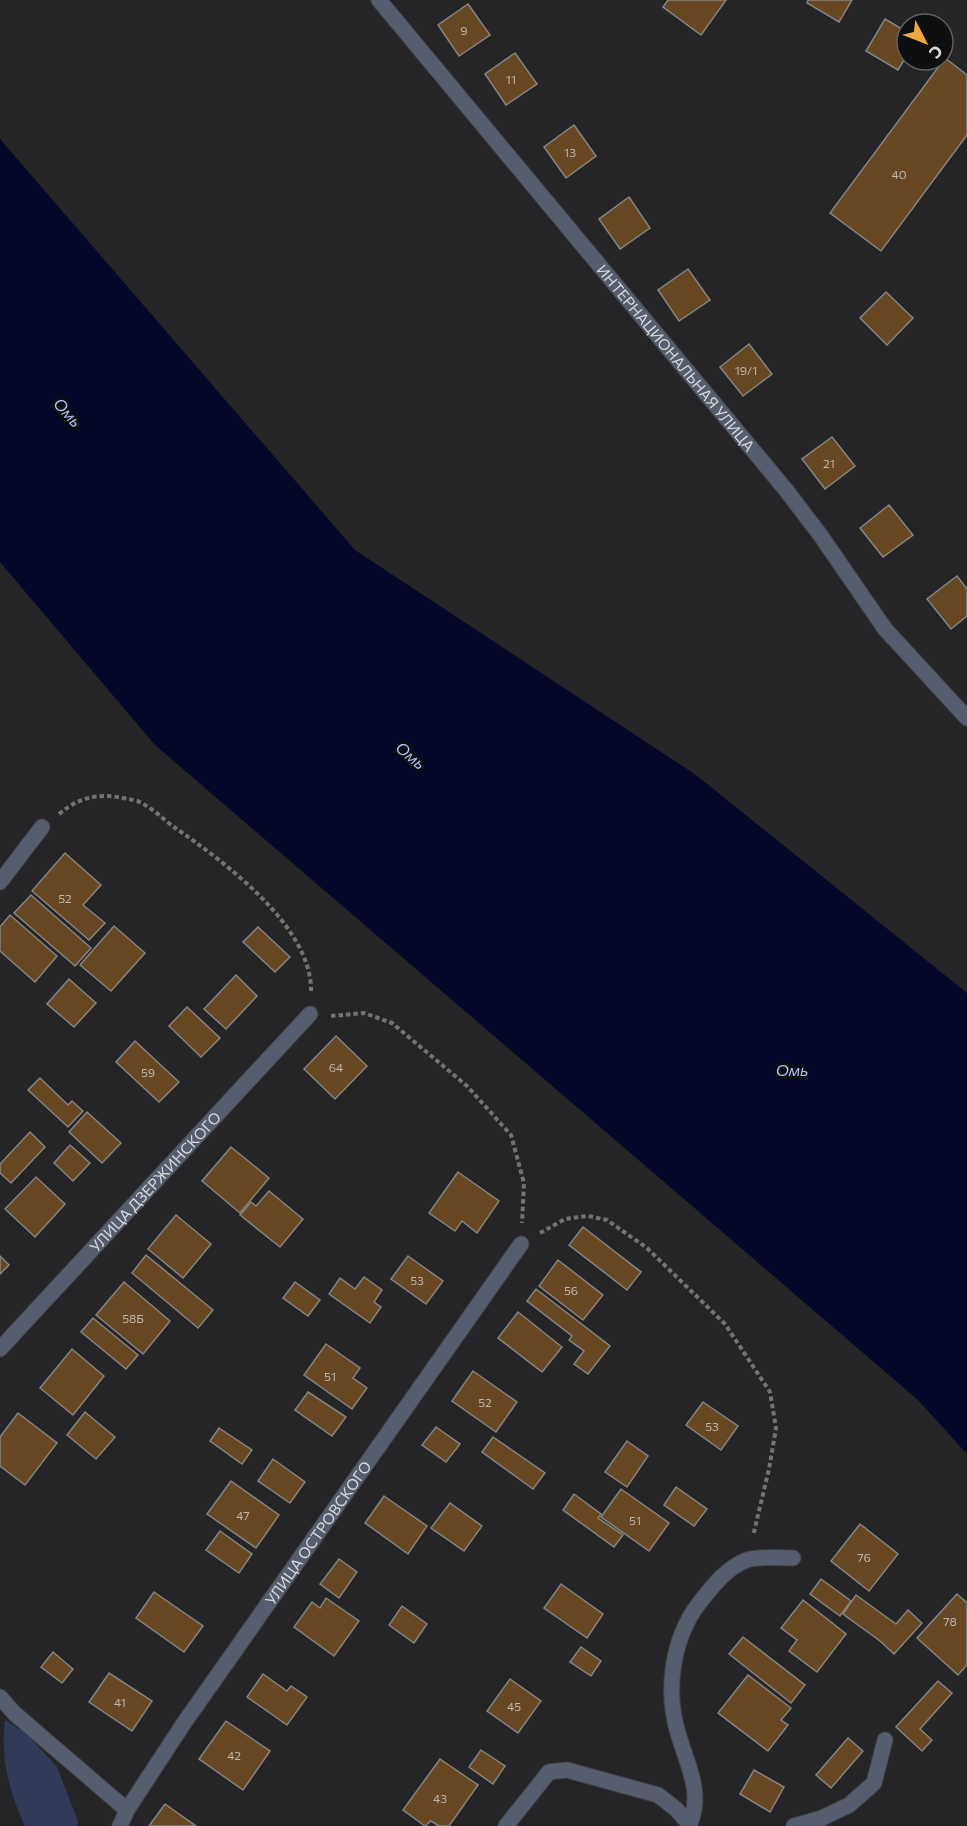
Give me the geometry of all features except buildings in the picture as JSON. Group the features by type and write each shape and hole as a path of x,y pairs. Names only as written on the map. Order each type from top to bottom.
{"street":[{"name":"ИНТЕРНАЦИОНАЛЬНАЯ УЛИЦА","path":"379,0 786,490 821,536 885,629 967,718"},
{"path":"0,882 42,827"},
{"name":"УЛИЦА ДЗЕРЖИНСКОГО","path":"0,1349 310,1014"},
{"name":"УЛИЦА ОСТРОВСКОГО","path":"120,1826 127,1810 184,1723 521,1244"},
{"path":"690,1825 695,1809 694,1781 677,1731 671,1694 675,1654 688,1617 717,1579 747,1560 793,1558"},
{"path":"0,1696 14,1713 127,1810"},
{"path":"794,1826 822,1818 849,1805 874,1783 885,1740"},
{"path":"506,1826 549,1772 567,1770 658,1796 676,1809 690,1825"}],"path":[{"path":"42,827 67,807 98,795 139,802 196,842 267,902 301,947 311,980 310,1014 334,1016 364,1013 392,1023 467,1086 511,1135 524,1183 521,1244"},
{"path":"521,1244 565,1219 588,1216 607,1220 647,1248 725,1324 770,1392 776,1428 769,1469 747,1560"}],"shaded area":[{"path":"5,1720 27,1734 57,1767 78,1821 77,1826 25,1826 14,1801 7,1774 4,1747"}],"water":[{"name":"Омь","path":"0,139 355,550 696,775 967,993 967,1454 918,1400 155,745 0,562"}]}
